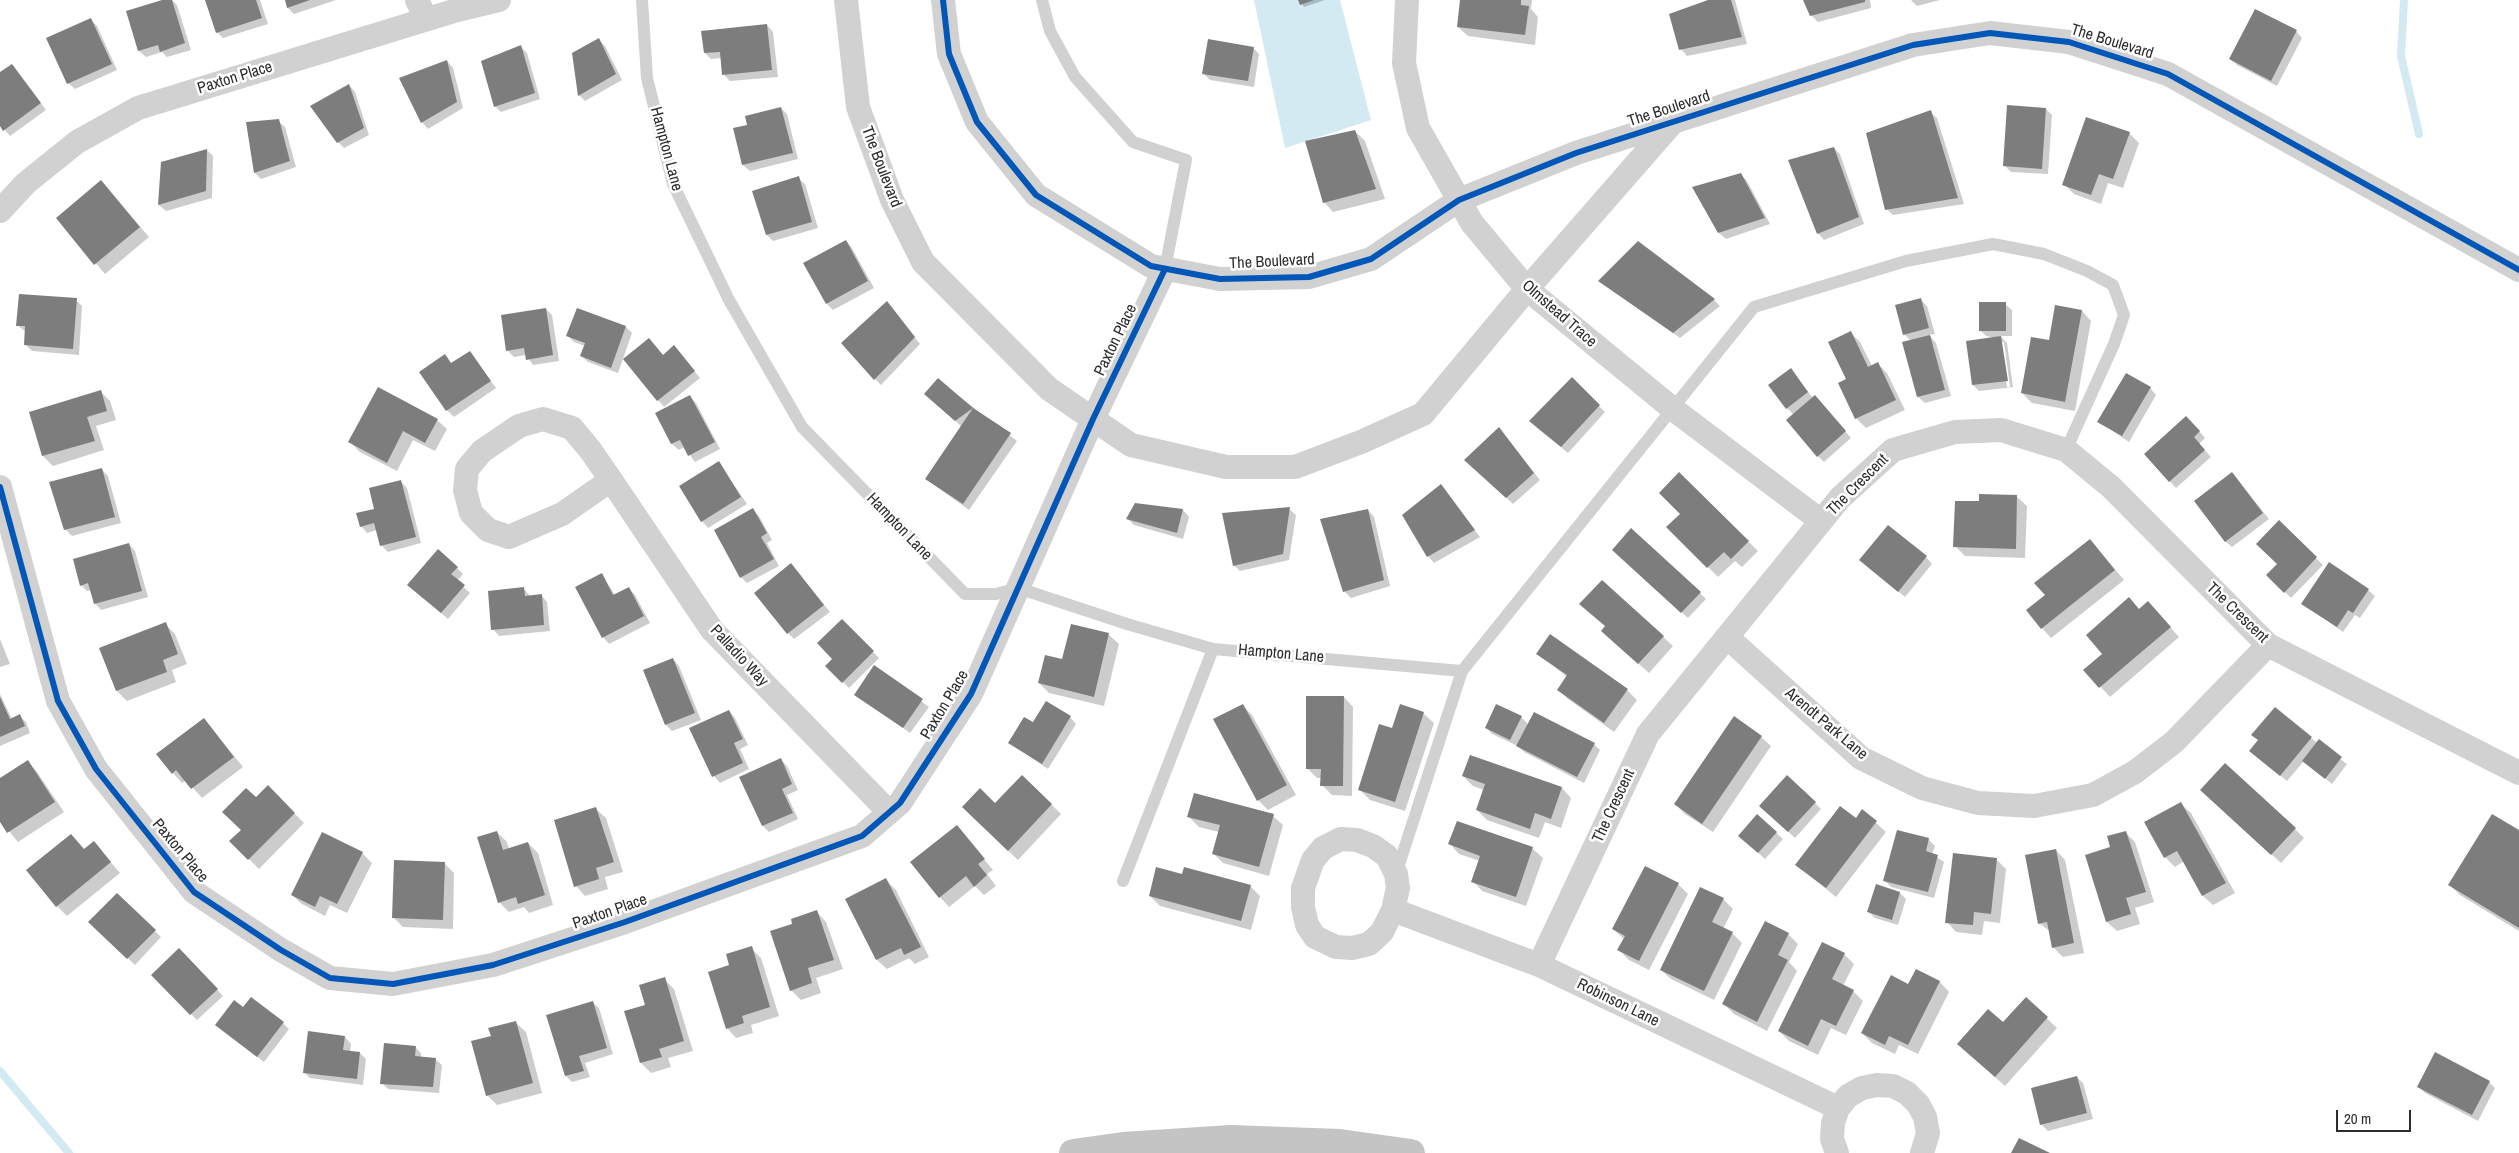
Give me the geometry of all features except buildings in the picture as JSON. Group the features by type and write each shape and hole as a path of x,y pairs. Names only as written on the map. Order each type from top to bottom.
{"main road":[{"path":"1073,1153 1141,1144 1231,1139 1340,1143 1411,1153"}],"street":[{"name":"Paxton Place","path":"0,211 26,183 77,142 138,108 421,10 499,0"},
{"name":"The Boulevard","path":"846,0 858,107 892,200 923,262 1049,389 1093,419 1132,445 1226,466 1294,467 1361,442 1423,414 1527,289 1674,122"},
{"name":"The Boulevard","path":"943,0 949,54 977,122 1036,195 1151,266 1220,279 1309,277 1371,259 1459,200 1576,153 1913,45 1990,33 2068,42 2168,74 2519,270"},
{"name":"Olmstead Trace","path":"1408,0 1404,63 1418,128 1472,223 1527,289 1673,409 1822,521"},
{"name":"Paxton Place","path":"0,487 58,701 96,769 194,892 281,950 330,978 393,984 493,965 625,922 862,836 900,803 971,694 1093,419 1165,269"},
{"name":"Palladio Way","path":"611,480 562,514 510,537 488,530 471,513 465,490 467,469 482,450 519,426 544,419 572,428 611,480 712,630 889,812"},
{"name":"The Crescent","path":"1539,965 1648,734 1840,498 1893,450 1955,432 2001,430 2066,450 2111,487 2268,645 2519,773"},
{"name":"Arendt Park Lane","path":"1727,637 1861,758 1922,788 1978,803 2034,806 2094,795 2136,772 2174,742 2268,645"},
{"path":"1341,839 1357,840 1373,846 1387,856 1396,874 1398,888 1393,910 1382,932 1369,944 1352,948 1336,947 1315,937 1307,925 1303,907 1303,888 1313,860 1323,848 1341,839"},
{"name":"Robinson Lane","path":"1393,910 1539,965 1838,1108"},
{"path":"1837,1153 1832,1139 1832,1123 1838,1108 1848,1096 1862,1088 1877,1085 1892,1086 1907,1092 1918,1104 1925,1117 1928,1133 1922,1153"}],"lane":[{"name":"Hampton Lane","path":"642,0 648,78 672,184 728,300 802,426 965,594 996,594 1018,588 1127,624 1213,648 1462,670"},
{"path":"1042,0 1050,31 1075,76 1133,142 1186,160 1165,269"},
{"path":"1396,874 1462,670 1754,307 1906,261 1993,244 2044,254 2113,285 2124,315 2114,344 2066,450"},
{"path":"1123,881 1213,648"}],"water":[{"path":"1254,0 1340,0 1371,120 1285,148"}],"waterway":[{"path":"2404,0 2401,56 2419,134"},
{"path":"0,1071 69,1153"}],"cycle path":[{"path":"943,0 949,54 977,122 1036,195 1151,266 1220,279 1309,277 1371,259 1459,200 1576,153 1913,45 1990,33 2069,42 2168,74 2519,270"},
{"path":"0,487 58,701 96,769 194,892 281,950 330,978 393,984 493,965 625,922 862,836 900,803 971,694 1093,419 1165,269"}]}
